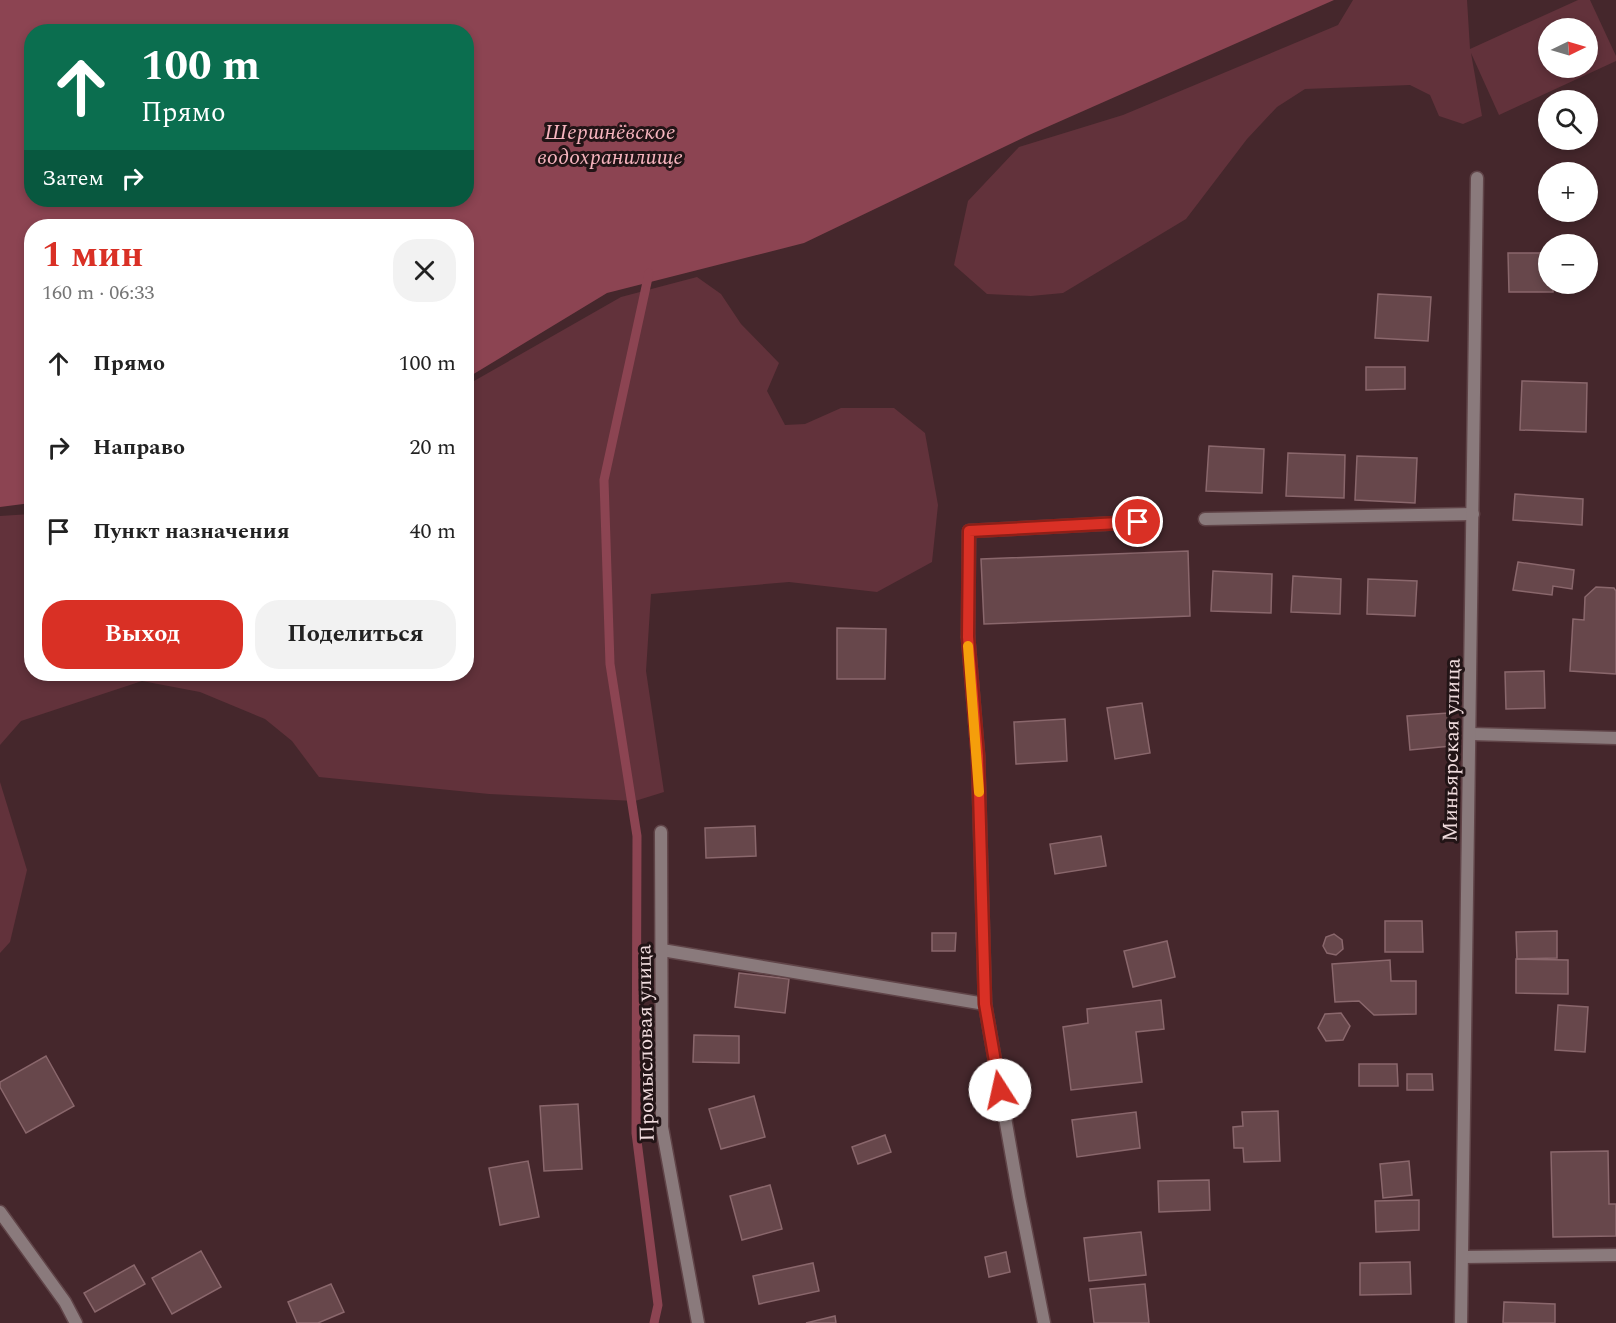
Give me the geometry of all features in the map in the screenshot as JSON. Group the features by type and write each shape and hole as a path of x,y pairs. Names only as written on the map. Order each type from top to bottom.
{"street":[{"name":"Миньярская улица","path":"1461,1323 1477,178"},
{"path":"1205,519 1473,514"},
{"path":"1044,1323 985,1004 978,756 968,637 969,531 1138,522"},
{"path":"1471,734 1616,738"},
{"name":"Промысловая улица","path":"661,832 662,1126 698,1323"},
{"path":"662,950 985,1004"},
{"path":"0,1212 65,1302 76,1323"},
{"path":"1462,1257 1616,1255"}],"shaded area":[{"path":"1353,0 1467,0 1470,49 1538,18 1538,78 1579,78 1553,90 1538,90 1538,97 1499,115 1471,53 1482,116 1463,124 1439,116 1430,95 1410,85 1305,89 1277,107 1247,139 1186,219 1063,293 1031,296 987,294 954,265 968,201 1019,147 1123,115 1338,25"},
{"path":"1578,0 1590,0 1616,56 1616,61 1598,69 1598,18 1538,18"},
{"path":"697,277 721,294 741,324 779,363 767,391 785,425 805,424 841,408 894,408 925,433 938,505 932,562 877,592 789,582 651,594 646,671 664,792 635,801 489,794 319,777 292,741 265,719 200,692 142,681 474,681 474,381 621,297"},
{"path":"24,514 24,681 142,681 21,721 0,745 0,516"},
{"path":"0,782 27,870 10,942 0,953"}],"water":[{"name":"Шершнёвское водохранилище","path":"0,0 1334,0 1029,135 804,243 607,293 474,374 474,219 24,219 24,504 0,507"}],"building":[{"path":"1508,253 1538,253 1538,292 1509,292"},
{"path":"1378,294 1431,297 1428,341 1375,338"},
{"path":"1366,367 1405,367 1405,389 1366,390"},
{"path":"1522,381 1587,383 1586,432 1520,430"},
{"path":"1209,446 1264,449 1262,493 1206,491"},
{"path":"1288,453 1345,455 1344,498 1286,496"},
{"path":"1357,456 1417,458 1415,503 1355,500"},
{"path":"1515,494 1583,499 1582,525 1513,520"},
{"path":"1188,551 1190,616 984,624 981,559"},
{"path":"1518,562 1574,570 1572,589 1553,586 1552,595 1513,590"},
{"path":"1213,571 1272,574 1271,613 1211,611"},
{"path":"1293,576 1341,579 1340,614 1291,612"},
{"path":"1368,579 1417,581 1415,616 1367,614"},
{"path":"1596,587 1614,588 1616,591 1616,674 1570,671 1573,619 1584,620 1585,597"},
{"path":"837,628 886,629 885,679 837,679"},
{"path":"1544,671 1545,708 1506,709 1505,672"},
{"path":"1142,703 1150,753 1115,759 1107,708"},
{"path":"1448,713 1451,746 1410,750 1407,716"},
{"path":"1065,719 1067,761 1016,764 1014,722"},
{"path":"755,826 756,856 706,858 705,828"},
{"path":"1101,836 1106,866 1055,874 1050,844"},
{"path":"1385,921 1422,921 1423,952 1385,952"},
{"path":"1557,931 1557,958 1517,959 1516,932"},
{"path":"932,933 956,933 955,951 932,951"},
{"path":"1334,934 1342,940 1343,949 1336,955 1327,953 1323,946 1326,937"},
{"path":"1167,941 1175,977 1133,987 1124,951"},
{"path":"1516,959 1568,960 1568,994 1516,993"},
{"path":"1390,960 1391,981 1416,981 1416,1014 1374,1015 1359,1001 1335,1002 1332,964"},
{"path":"739,973 789,979 785,1013 735,1007"},
{"path":"1161,1000 1164,1029 1136,1032 1142,1082 1071,1090 1063,1027 1088,1023 1087,1009"},
{"path":"1558,1005 1588,1007 1585,1052 1555,1050"},
{"path":"1341,1013 1350,1026 1343,1040 1326,1041 1318,1028 1325,1014"},
{"path":"694,1035 739,1036 739,1063 693,1062"},
{"path":"46,1056 74,1106 26,1133 0,1087 0,1082"},
{"path":"1359,1064 1397,1064 1398,1086 1359,1086"},
{"path":"1407,1074 1432,1074 1433,1090 1407,1090"},
{"path":"754,1096 765,1137 721,1149 709,1109"},
{"path":"578,1104 582,1169 544,1171 540,1106"},
{"path":"1278,1111 1280,1161 1244,1162 1243,1148 1234,1148 1233,1127 1243,1126 1242,1112"},
{"path":"1136,1112 1140,1148 1077,1157 1072,1120"},
{"path":"885,1135 891,1152 858,1164 852,1147"},
{"path":"1608,1151 1609,1204 1616,1204 1616,1236 1553,1237 1551,1152"},
{"path":"528,1161 539,1217 500,1225 489,1168"},
{"path":"1409,1161 1412,1195 1383,1198 1380,1164"},
{"path":"1209,1180 1210,1210 1159,1212 1158,1181"},
{"path":"770,1185 782,1229 742,1240 730,1196"},
{"path":"1419,1200 1419,1230 1376,1232 1375,1201"},
{"path":"1141,1232 1146,1275 1089,1281 1084,1238"},
{"path":"201,1251 221,1287 172,1314 152,1278"},
{"path":"1006,1252 1010,1272 989,1277 985,1257"},
{"path":"1410,1262 1411,1294 1360,1295 1360,1263"},
{"path":"813,1263 819,1291 759,1304 753,1276"},
{"path":"134,1265 145,1284 95,1312 84,1293"},
{"path":"331,1284 344,1312 318,1323 297,1323 288,1302"},
{"path":"1145,1284 1149,1323 1094,1323 1090,1289"},
{"path":"1504,1302 1555,1304 1555,1323 1503,1323"},
{"path":"835,1316 836,1323 806,1323"}],"waterway":[{"path":"649,273 604,480 610,664 637,836 636,1133 658,1305 654,1323"}],"slow traffic":[{"path":"968,646 979,792"}],"route":[{"path":"1000,1090 985,1004 978,756 968,637 969,531 1138,522"}]}
